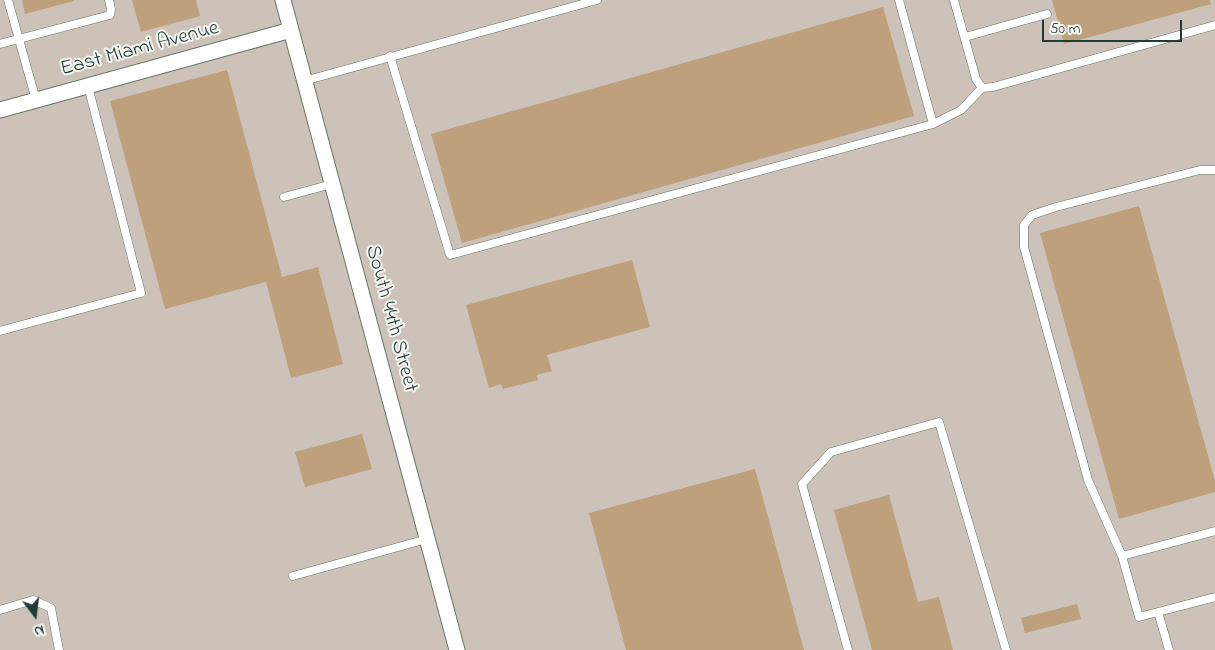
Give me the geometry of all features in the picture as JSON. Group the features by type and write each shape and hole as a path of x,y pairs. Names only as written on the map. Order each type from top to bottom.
{"street":[{"name":"South 44th Street","path":"283,0 457,650"},
{"name":"East Miami Avenue","path":"0,110 291,30"}],"lane":[{"path":"8,0 36,100"},
{"path":"0,44 110,15 109,0"},
{"path":"304,81 597,0"},
{"path":"899,0 933,124"},
{"path":"954,0 976,79 982,88"},
{"path":"965,37 1047,14"},
{"path":"390,56 450,255 933,124 961,110 982,88 993,87 1215,25"},
{"path":"0,331 141,292 88,86"},
{"path":"1215,170 1200,170 1056,207 1032,215 1024,225 1024,247 1088,480 1122,556 1139,617 1215,597"},
{"path":"284,196 332,184"},
{"path":"848,650 802,484 831,452 939,422 1006,650"},
{"path":"1122,556 1215,531"},
{"path":"293,576 427,538"},
{"path":"0,610 32,600 51,608 59,650"},
{"path":"1158,612 1168,650"}],"shaded area":[{"path":"0,0 1215,0 1215,650 0,650"}],"building":[{"path":"22,0 74,0 74,1 25,14"},
{"path":"132,0 196,0 200,16 141,32"},
{"path":"1052,0 1210,0 1211,4 1064,44"},
{"path":"883,7 914,116 462,243 431,134"},
{"path":"227,70 282,277 318,267 343,364 291,378 266,282 165,309 110,101"},
{"path":"1139,206 1215,481 1215,492 1119,519 1040,233"},
{"path":"632,260 650,327 547,355 552,371 537,375 538,380 503,389 501,384 489,388 466,305"},
{"path":"362,434 372,469 305,487 295,452"},
{"path":"755,469 804,650 626,650 589,513"},
{"path":"889,495 918,602 939,597 953,650 872,650 834,510"},
{"path":"1077,604 1081,619 1025,633 1021,618"}]}
